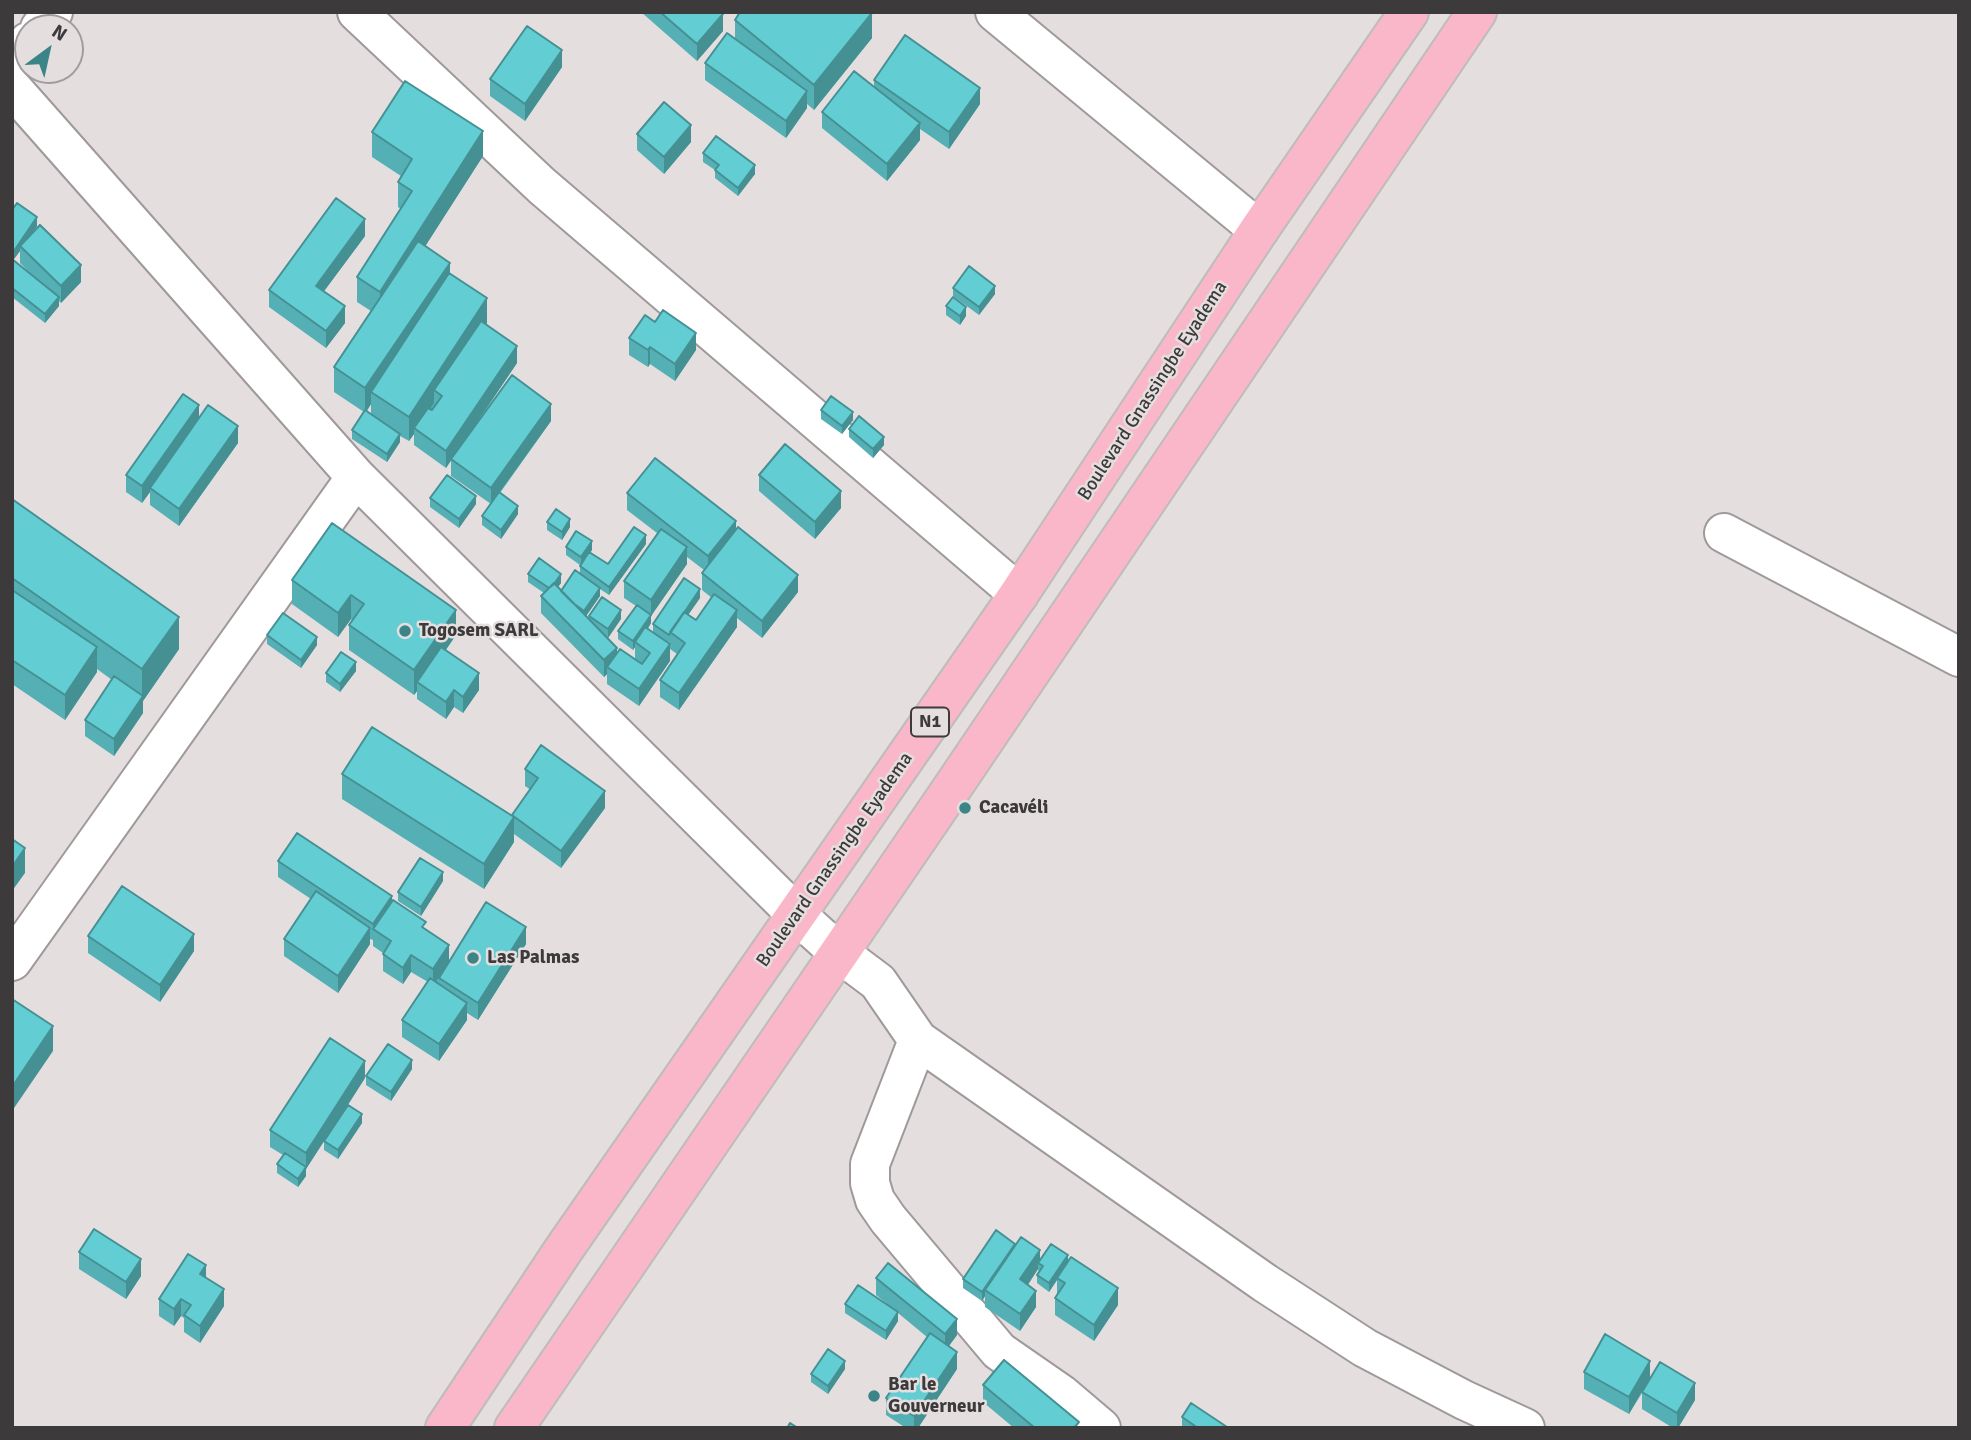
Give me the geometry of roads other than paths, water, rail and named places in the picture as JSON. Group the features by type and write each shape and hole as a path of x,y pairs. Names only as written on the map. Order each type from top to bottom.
{"highway":[{"name":"Boulevard Gnassingbe Eyadema","path":"445,1428 564,1249 1019,594 1259,230 1409,12"},
{"path":"514,1428 948,794 1477,12"}],"street":[{"path":"357,12 542,186 1019,594"},
{"path":"995,12 1259,230"},
{"path":"12,88 356,477 797,915 877,982 918,1040 1265,1283 1365,1348 1464,1400 1525,1428"},
{"path":"12,961 356,477"},
{"path":"1724,533 1959,657"},
{"path":"918,1040 870,1164 870,1183 875,1200 999,1351 1061,1394 1101,1428"}],"place":[{"name":"Togosem SARL","path":"405,631"},
{"name":"Cacavéli","path":"965,808"},
{"name":"Las Palmas","path":"473,958"},
{"name":"Bar le Gouverneur","path":"874,1396"}]}
